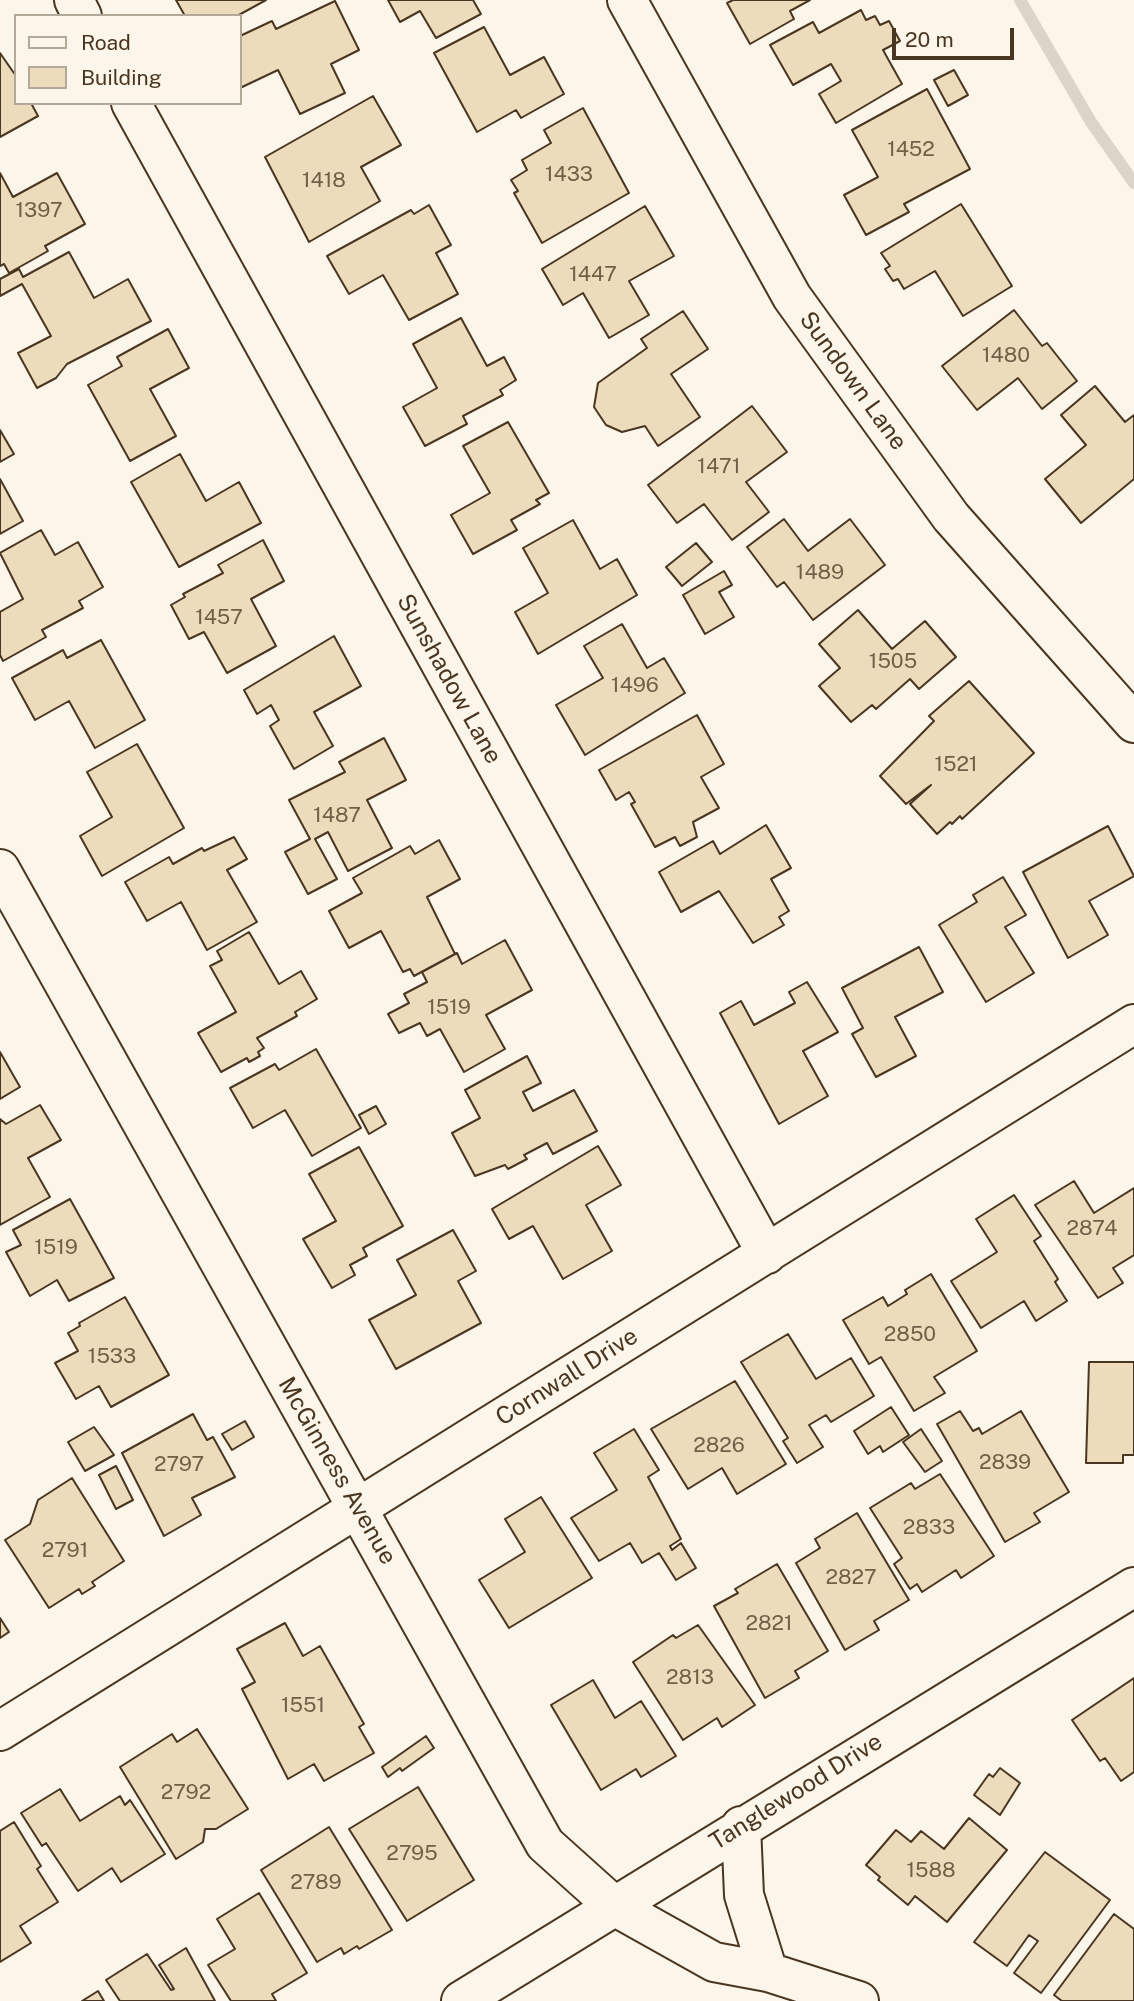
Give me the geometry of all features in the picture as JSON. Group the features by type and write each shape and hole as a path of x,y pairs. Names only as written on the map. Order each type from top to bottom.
{"street":[{"name":"Sundown Lane","path":"627,0 792,297 951,517 1134,723"},
{"name":"Sunshadow Lane","path":"132,105 767,1254"},
{"name":"McGinness Avenue","path":"0,869 545,1844 614,1906 714,1962 768,1972 859,2001"},
{"name":"Cornwall Drive","path":"0,1731 1134,1024"},
{"name":"Tanglewood Drive","path":"461,2001 741,1826 1134,1587"},
{"path":"741,1826 744,1895 768,1972"}],"building":[{"path":"176,0 266,0 241,14 184,14"},
{"path":"388,0 473,0 481,14 436,38 420,11 400,22"},
{"path":"733,0 810,0 790,11 794,19 750,44 727,3"},
{"path":"335,1 359,50 331,64 345,93 300,114 278,70 242,87 242,35 272,21 276,29"},
{"path":"861,10 866,20 875,16 880,25 889,21 900,41 883,50 902,84 836,123 819,94 841,81 831,64 793,85 770,45 813,22 819,33"},
{"path":"484,27 510,75 544,57 564,94 521,118 516,110 477,132 434,53"},
{"path":"0,53 14,73 14,105 32,105 38,116 0,137"},
{"path":"954,70 968,95 948,106 934,80"},
{"path":"927,89 970,169 904,204 909,212 866,235 844,195 878,177 852,130"},
{"path":"373,96 401,145 361,167 380,201 309,242 265,157"},
{"path":"583,108 629,193 542,243 514,193 518,191 511,180 527,170 522,160 551,143 544,130"},
{"path":"0,173 13,197 57,173 85,224 45,246 48,251 9,273 4,264 0,266"},
{"path":"961,204 1012,286 963,316 935,271 904,289 898,279 893,281 885,269 890,266 881,253"},
{"path":"429,205 451,245 436,253 458,294 409,320 383,275 349,294 327,256 411,210 414,214"},
{"path":"645,206 674,256 629,281 649,315 609,338 583,293 563,305 542,269"},
{"path":"69,252 94,298 128,279 151,321 67,364 56,378 37,388 18,353 51,336 22,284 0,296 0,279 19,269 23,277"},
{"path":"1014,310 1042,346 1047,343 1077,381 1042,409 1018,378 977,410 942,366"},
{"path":"683,311 708,349 671,374 700,417 658,446 645,426 622,432 606,425 594,407 598,383 647,348 641,339"},
{"path":"461,318 487,366 504,357 516,380 500,390 503,395 463,416 467,424 425,446 403,407 437,388 413,344"},
{"path":"168,329 189,368 150,389 176,436 130,461 88,385 122,366 117,357"},
{"path":"1095,386 1125,422 1134,415 1134,479 1081,523 1045,479 1086,445 1061,415"},
{"path":"752,406 787,452 746,482 769,512 732,540 704,504 677,523 648,485"},
{"path":"508,422 549,493 536,500 540,504 511,520 517,530 473,554 451,515 490,493 463,446"},
{"path":"0,430 14,454 0,462"},
{"path":"180,454 206,501 239,482 261,523 179,567 131,482"},
{"path":"0,479 23,521 0,534"},
{"path":"784,519 808,551 850,519 885,565 813,620 784,582 777,587 747,547"},
{"path":"573,520 600,569 617,559 637,595 538,654 515,612 548,593 523,548"},
{"path":"41,530 55,555 78,542 103,587 79,601 83,608 42,630 46,637 3,661 0,655 0,612 23,599 0,553"},
{"path":"263,540 284,581 251,599 276,646 227,673 204,632 189,639 171,605 185,597 183,594 223,573 218,565"},
{"path":"696,543 712,562 682,586 666,567"},
{"path":"724,571 732,585 719,592 734,617 705,634 683,595"},
{"path":"858,610 892,649 925,621 956,657 919,689 910,679 876,709 872,705 851,722 819,686 840,668 819,644"},
{"path":"622,624 647,668 664,658 685,693 585,755 556,705 603,678 584,646"},
{"path":"334,636 361,686 314,712 333,746 294,769 270,726 279,720 271,705 257,714 244,690"},
{"path":"101,640 145,720 95,748 69,701 35,720 12,678 63,650 67,658"},
{"path":"969,681 1034,753 962,819 960,816 952,824 950,822 937,834 910,804 931,785 906,804 880,776 934,721 929,716"},
{"path":"697,715 724,764 701,777 719,808 693,822 697,837 680,846 675,837 655,847 631,804 635,802 629,792 616,800 599,770"},
{"path":"384,738 406,780 367,800 392,848 348,871 328,832 315,839 337,879 308,894 285,852 310,839 289,800 345,772 339,762"},
{"path":"137,744 184,828 102,876 80,836 112,817 87,772"},
{"path":"766,825 791,868 771,879 789,911 779,917 784,925 753,943 719,891 681,912 659,872 713,841 720,854"},
{"path":"1108,826 1134,876 1089,901 1108,935 1068,958 1023,872"},
{"path":"234,837 247,859 227,870 257,922 207,950 181,902 147,921 125,882 169,857 173,864 202,848 204,851"},
{"path":"439,840 460,879 427,897 455,954 414,976 410,969 403,972 381,931 349,948 329,911 362,893 353,878 410,846 415,854"},
{"path":"1003,877 1026,915 1005,927 1034,973 986,1002 939,925 977,902 973,895"},
{"path":"249,932 279,984 301,971 317,999 295,1012 297,1016 257,1038 264,1048 258,1052 260,1056 249,1062 247,1058 221,1072 198,1033 236,1012 210,966 222,960 217,951"},
{"path":"505,940 532,990 486,1015 505,1049 464,1072 440,1029 427,1036 420,1023 399,1033 388,1014 409,1003 404,994 427,982 422,972 457,953 462,964"},
{"path":"919,947 943,992 895,1017 916,1056 876,1077 852,1034 863,1028 842,988"},
{"path":"807,982 838,1032 803,1051 828,1096 779,1124 720,1013 741,1001 754,1025 795,1003 789,992"},
{"path":"316,1049 361,1128 312,1156 285,1110 253,1128 230,1088 275,1064 279,1070"},
{"path":"0,1052 20,1087 0,1099"},
{"path":"527,1056 541,1083 523,1092 533,1111 574,1090 597,1131 553,1154 547,1143 524,1155 527,1159 508,1169 505,1165 475,1176 452,1133 480,1118 465,1090"},
{"path":"40,1105 61,1140 28,1158 50,1197 0,1225 0,1119 6,1124"},
{"path":"376,1106 386,1124 369,1134 359,1115"},
{"path":"598,1146 621,1185 586,1205 612,1251 563,1279 533,1226 509,1239 492,1209"},
{"path":"359,1147 403,1226 363,1248 367,1256 350,1265 355,1275 332,1288 303,1239 336,1221 309,1174"},
{"path":"1074,1181 1094,1213 1134,1188 1134,1255 1113,1268 1123,1283 1098,1298 1035,1205"},
{"path":"1014,1195 1041,1236 1034,1241 1058,1279 1055,1282 1067,1301 1036,1321 1024,1301 981,1328 951,1281 997,1252 976,1219"},
{"path":"70,1199 114,1278 69,1301 57,1280 30,1296 6,1252 21,1245 13,1230"},
{"path":"453,1230 476,1271 458,1281 481,1323 396,1369 369,1320 416,1295 397,1260"},
{"path":"931,1274 977,1351 934,1377 945,1393 914,1411 881,1357 869,1364 843,1320 883,1297 888,1306 907,1294 905,1290"},
{"path":"125,1297 169,1375 111,1407 99,1386 76,1399 55,1363 78,1351 68,1333 80,1326 79,1323"},
{"path":"788,1334 816,1379 851,1358 874,1396 831,1422 826,1415 809,1425 823,1447 797,1463 783,1441 788,1438 741,1362"},
{"path":"1089,1362 1134,1362 1134,1455 1123,1455 1123,1463 1086,1463"},
{"path":"735,1381 786,1464 737,1494 722,1468 688,1489 651,1429"},
{"path":"891,1407 909,1435 883,1452 880,1446 868,1454 854,1431"},
{"path":"960,1411 973,1431 979,1428 982,1434 1021,1411 1069,1492 1034,1513 1040,1522 1005,1542 937,1424"},
{"path":"193,1414 207,1440 213,1437 235,1477 192,1498 201,1515 164,1536 122,1453"},
{"path":"245,1421 254,1437 232,1450 222,1434"},
{"path":"94,1427 114,1455 85,1471 68,1442"},
{"path":"634,1429 659,1470 648,1477 681,1539 670,1546 672,1550 681,1543 696,1568 676,1580 659,1553 642,1563 630,1543 599,1561 571,1518 617,1490 594,1453"},
{"path":"921,1429 942,1461 925,1472 903,1442"},
{"path":"116,1466 133,1500 116,1509 99,1475"},
{"path":"940,1474 994,1556 961,1578 956,1570 922,1592 917,1584 910,1589 894,1564 902,1558 870,1508 911,1483 915,1489"},
{"path":"72,1478 124,1561 92,1582 95,1586 82,1594 79,1589 49,1608 5,1540 30,1524 38,1500"},
{"path":"541,1497 592,1578 509,1628 479,1580 525,1552 505,1519"},
{"path":"857,1513 909,1600 874,1621 879,1630 845,1650 796,1563 820,1548 815,1539"},
{"path":"777,1564 828,1651 795,1671 799,1678 765,1698 714,1606 738,1593 735,1589"},
{"path":"0,1618 9,1632 0,1638"},
{"path":"285,1623 303,1656 320,1646 364,1724 359,1727 374,1753 324,1781 314,1764 288,1779 242,1689 255,1682 237,1649"},
{"path":"698,1625 755,1705 722,1727 717,1718 683,1740 633,1662 673,1635 676,1638"},
{"path":"1134,1678 1134,1772 1121,1781 1105,1758 1100,1761 1072,1720"},
{"path":"593,1680 615,1718 641,1701 676,1756 641,1777 636,1769 601,1790 551,1705"},
{"path":"197,1729 248,1809 216,1829 205,1829 203,1842 176,1859 120,1767 172,1734 177,1742"},
{"path":"426,1736 434,1748 402,1771 400,1768 388,1777 382,1767"},
{"path":"1000,1768 1020,1783 1000,1815 974,1795 989,1774 993,1777"},
{"path":"418,1787 474,1880 407,1921 349,1829"},
{"path":"60,1789 80,1821 120,1796 125,1805 130,1800 165,1854 121,1882 112,1868 78,1891 46,1843 42,1846 21,1813"},
{"path":"969,1818 1007,1850 947,1922 915,1896 908,1905 878,1880 880,1877 866,1865 896,1830 911,1842 921,1831 944,1849"},
{"path":"14,1822 41,1866 37,1869 58,1902 20,1926 31,1943 0,1962 0,1831"},
{"path":"329,1827 392,1930 359,1949 357,1946 344,1954 341,1948 317,1962 261,1870"},
{"path":"1045,1852 1110,1900 1041,1993 1014,1973 1038,1941 1029,1935 1007,1966 974,1942"},
{"path":"259,1893 307,1973 272,1994 276,2001 231,2001 208,1965 235,1949 217,1919"},
{"path":"1114,1914 1134,1929 1134,2001 1062,2001 1054,1995"},
{"path":"186,1948 215,2001 120,2001 106,1980 147,1954 171,1990 174,1989 159,1965"},
{"path":"98,1991 104,2001 82,2001"}],"waterway":[{"path":"1020,0 1091,122 1134,183"}]}
